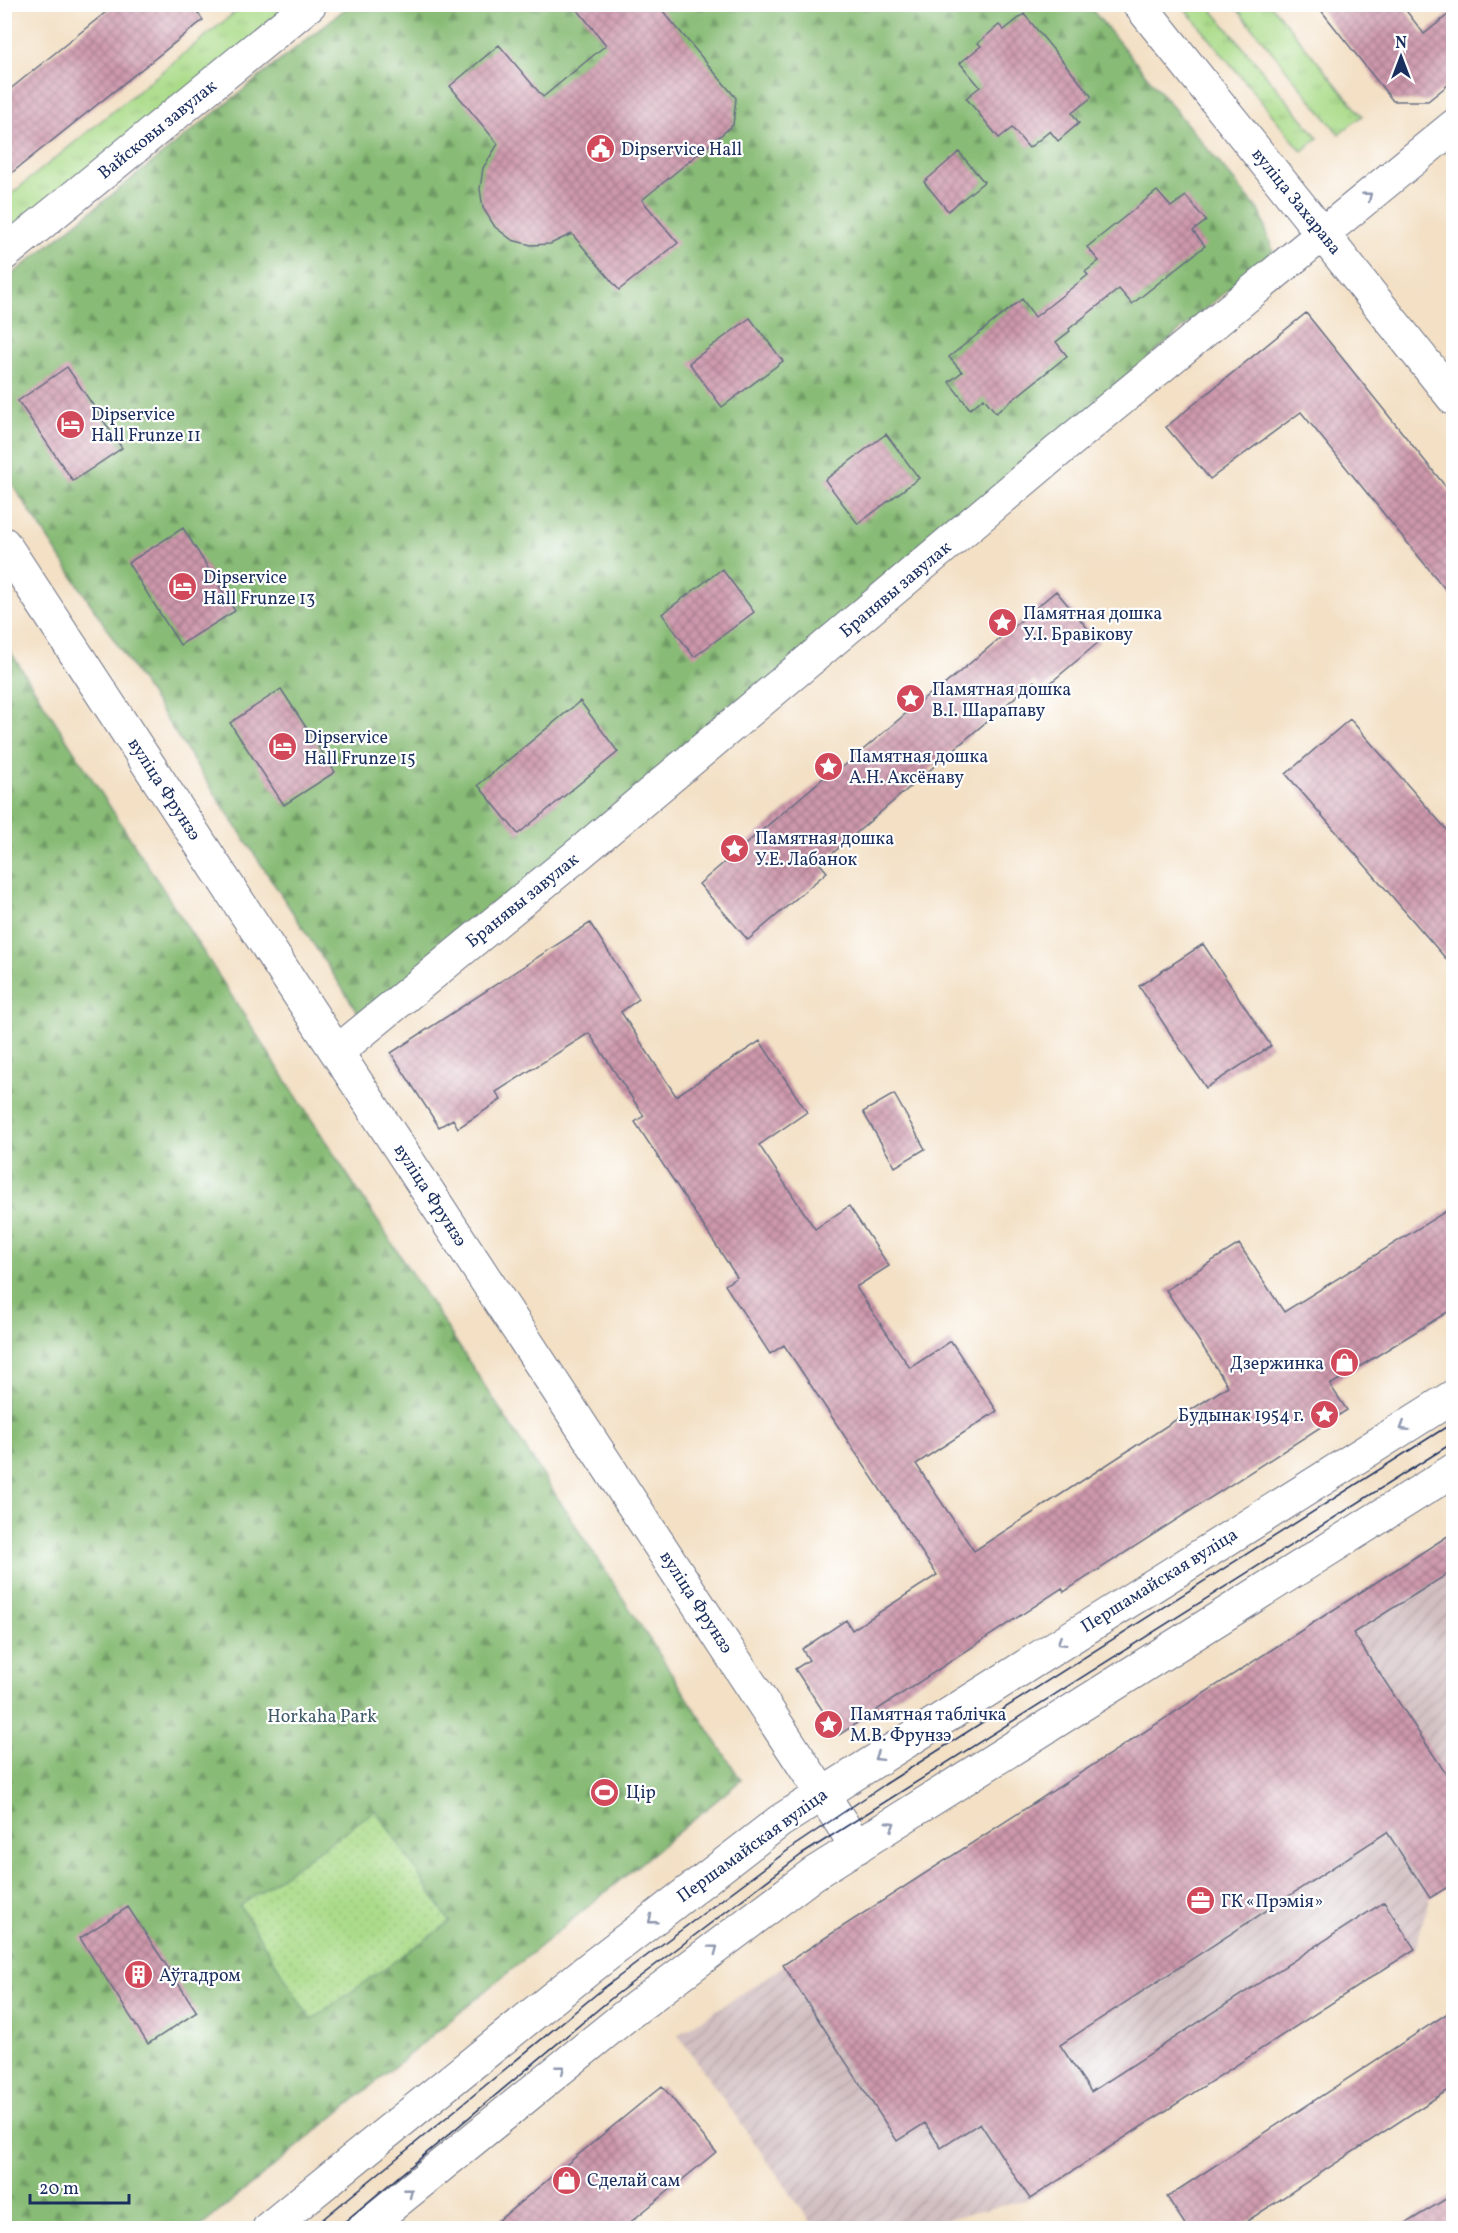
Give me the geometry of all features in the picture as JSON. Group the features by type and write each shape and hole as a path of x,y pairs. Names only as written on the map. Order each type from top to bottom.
{"street":[{"name":"Вайсковы завулак","path":"4,254 310,4"},
{"name":"вуліца Захарава","path":"1139,4 1454,399"},
{"name":"Бранявы завулак","path":"337,1052 580,853 1066,445 1454,126"},
{"name":"вуліца Фрунзэ","path":"4,544 857,1846"},
{"name":"Першамайская вуліца","path":"269,2229 590,1968 780,1821 1454,1396"},
{"path":"364,2229 629,2013 813,1874 1454,1470"}],"shaded area":[{"path":"1453,1532 1453,1883 1430,1898 1415,1949 1030,2199 910,2228 815,2228 678,2035"}],"green space":[{"path":"244,5 300,5 5,245 5,199"},
{"path":"350,5 1088,5 1260,212 1273,251 367,1026 5,473 5,280"},
{"path":"1182,5 1208,5 1318,138 1302,151"},
{"path":"1234,5 1271,5 1362,116 1339,134"},
{"name":"Horkaha Park","path":"4,642 741,1780 199,2228 5,2228"},
{"path":"376,1810 450,1922 311,2020 240,1906"}],"building":[{"path":"116,4 191,4 203,20 4,179 4,94"},
{"name":"Dipservice Hall","path":"573,4 657,4 736,98 733,125 642,200 678,243 619,290 572,234 550,244 531,245 512,240 495,227 483,208 480,189 483,168 498,144 450,86 499,45 543,97 606,45"},
{"path":"1316,4 1401,4 1424,34 1454,10 1454,80 1428,101 1393,101"},
{"path":"1024,14 1092,97 1072,113 1079,123 1058,141 1050,131 1029,148 1012,128 999,138 966,98 980,87 960,63 981,46 978,43 999,25 1004,30"},
{"path":"959,152 984,182 948,211 924,182"},
{"path":"1157,191 1171,207 1186,196 1206,221 1193,231 1205,246 1132,304 1119,289 1056,342 1067,356 996,413 984,398 970,409 949,382 962,372 949,357 1022,299 1035,317 1088,275 1085,272 1099,261 1087,247"},
{"path":"1306,313 1454,497 1454,600 1301,412 1210,479 1166,427"},
{"path":"750,318 783,361 722,407 689,363"},
{"name":"Dipservice Hall Frunze 11","path":"67,367 122,448 73,481 18,401"},
{"path":"886,434 919,478 858,524 825,480"},
{"name":"Dipservice Hall Frunze 13","path":"183,528 235,611 180,645 128,563"},
{"path":"722,569 754,612 694,657 662,614"},
{"path":"1056,591 1099,642 1042,690 1034,681 820,864 827,872 748,940 699,884 835,768 838,771"},
{"name":"Dipservice Hall Frunze 15","path":"281,689 335,772 284,805 230,723"},
{"path":"580,701 618,752 518,834 478,785"},
{"path":"1350,719 1454,838 1454,968 1286,774"},
{"path":"590,923 639,999 621,1012 676,1096 760,1041 807,1112 759,1145 815,1229 849,1206 889,1266 856,1287 910,1368 951,1341 997,1411 916,1464 974,1551 1228,1386 1166,1290 1239,1244 1284,1312 1454,1206 1454,1308 1330,1385 1347,1410 1064,1592 1062,1588 839,1735 795,1669 809,1660 802,1649 846,1620 852,1630 937,1575 784,1345 770,1354 725,1285 737,1277 635,1122 644,1116 589,1033 496,1092 501,1100 458,1128 453,1119 439,1127 391,1053"},
{"path":"1203,944 1271,1046 1206,1088 1139,986"},
{"path":"894,1094 925,1149 895,1167 863,1112"},
{"path":"1454,1532 1454,1570 1353,1633 1454,1786 1454,1883 1430,1898 1387,1832 1060,2045 1091,2092 1384,1902 1415,1949 1030,2199 980,2123 941,2148 925,2123 897,2141 783,1965"},
{"name":"Аўтадром","path":"128,1907 197,2012 148,2044 80,1938"},
{"path":"1454,2009 1454,2086 1235,2229 1188,2229 1167,2197"},
{"path":"662,2086 716,2152 622,2229 488,2229"},
{"path":"1454,2194 1454,2229 1396,2229"}],"tram line":[{"path":"312,2228 605,1987 795,1845 884,1785 1454,1422"},
{"path":"337,2228 613,1997 801,1855 1454,1442"}],"place":[{"name":"Dipservice Hall","path":"600,149"},
{"name":"Dipservice Hall Frunze 11","path":"70,424"},
{"name":"Dipservice Hall Frunze 13","path":"182,587"},
{"name":"Памятная дошка У.І. Бравікову","path":"1002,623"},
{"name":"Памятная дошка В.І. Шарапаву","path":"911,699"},
{"name":"Dipservice Hall Frunze 15","path":"283,747"},
{"name":"Памятная дошка А.Н. Аксёнаву","path":"828,766"},
{"name":"Памятная дошка У.Е. Лабанок","path":"734,848"},
{"name":"Дзержинка","path":"1345,1363"},
{"name":"Будынак 1954 г.","path":"1325,1415"},
{"name":"Памятная таблічка М.В. Фрунзэ","path":"829,1724"},
{"name":"Цір","path":"605,1792"},
{"name":"ГК «Прэмія»","path":"1200,1901"},
{"name":"Аўтадром","path":"138,1975"},
{"name":"Сделай сам","path":"566,2180"}]}
